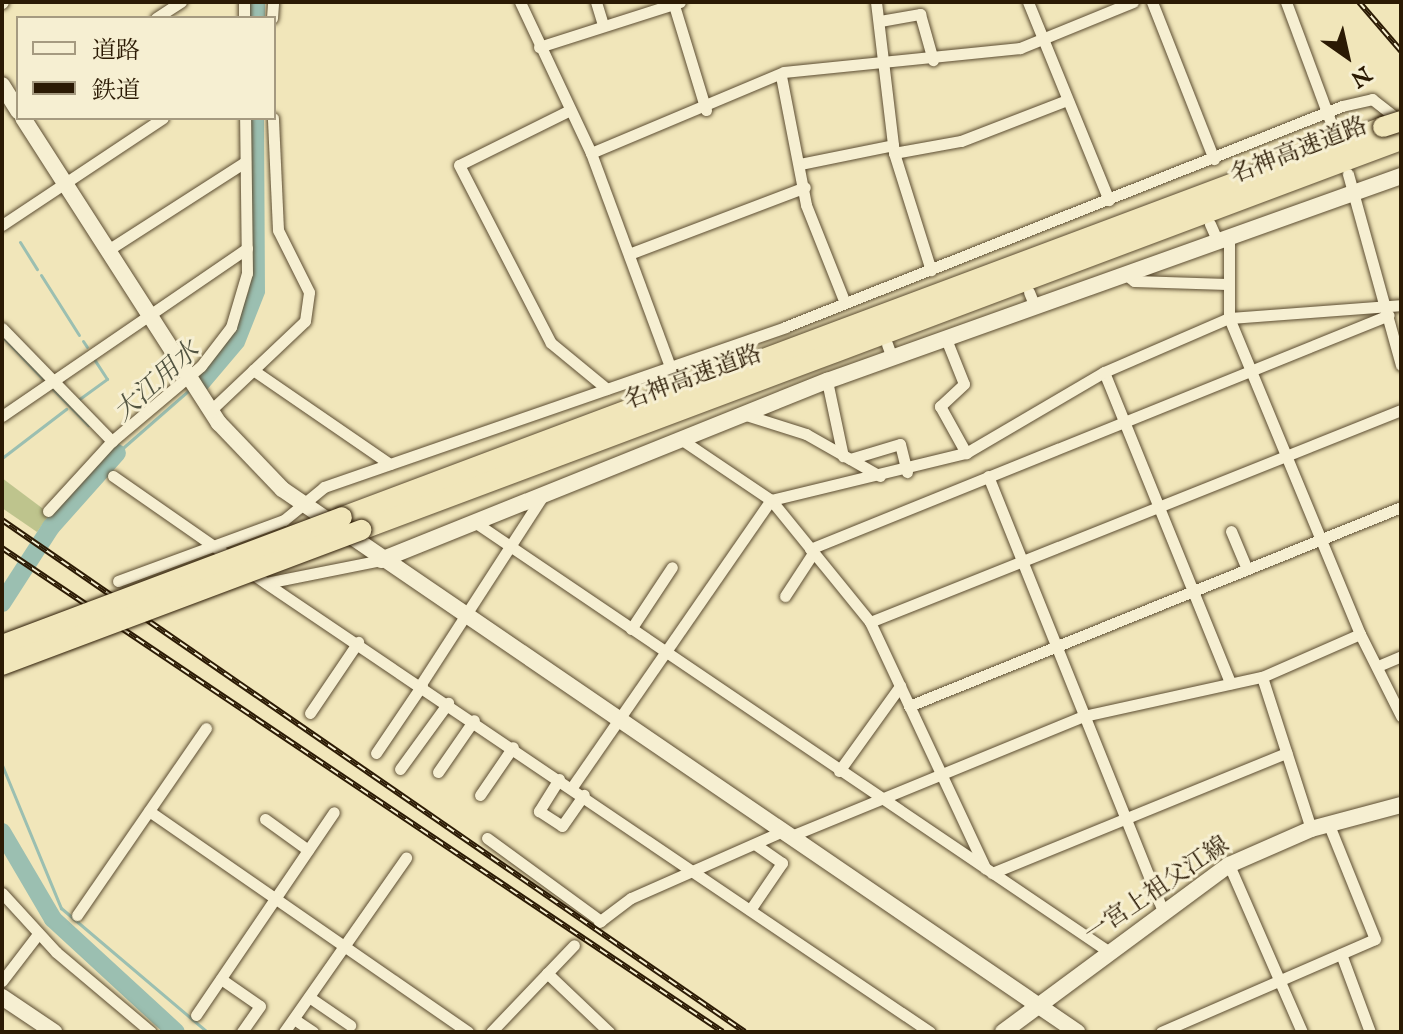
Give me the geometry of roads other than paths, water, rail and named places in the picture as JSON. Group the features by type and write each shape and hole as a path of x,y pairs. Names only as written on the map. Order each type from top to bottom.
{"highway":[{"name":"名神高速道路","path":"2,645 1395,131"},
{"name":"名神高速道路","path":"2,665 361,530 1395,131"}],"street":[{"path":"159,16 181,2"},
{"path":"520,2 566,112 591,153 670,366"},
{"path":"596,2 603,25"},
{"path":"539,47 676,2 706,110"},
{"path":"876,2 886,64 893,149 931,270"},
{"path":"1028,2 1109,200"},
{"path":"591,153 706,110 781,76 933,60 1043,39 1133,2"},
{"path":"1152,2 1214,159"},
{"path":"1286,2 1324,115 1335,134"},
{"path":"880,21 920,14 933,60"},
{"path":"781,76 805,187 845,303"},
{"path":"2,85 16,106"},
{"path":"118,581 214,546 306,507 324,487 845,303 1324,115 1372,99 1395,131"},
{"path":"800,164 961,141 1067,100"},
{"path":"566,112 459,165 551,343 607,389"},
{"path":"25,120 207,404 259,468 306,507 381,560 1077,1032"},
{"path":"2,225 63,181 160,120"},
{"path":"48,511 112,441 190,378 216,349 239,309 247,248 245,120"},
{"path":"207,404 295,334 308,309 305,280 278,230 273,120"},
{"path":"108,250 245,162"},
{"path":"1188,169 1195,187"},
{"path":"1348,174 1393,308 1401,365"},
{"path":"266,583 381,560 682,440 749,408 827,381 890,351 946,339 1032,300 1125,274 1401,176"},
{"path":"629,254 805,187"},
{"path":"1210,224 1223,238 1229,318 1319,541 1401,716"},
{"path":"1010,240 1016,255"},
{"path":"2,416 147,311 247,248"},
{"path":"1125,274 1134,281 1227,284"},
{"path":"868,294 873,307"},
{"path":"572,787 771,500 907,472 966,453 1104,372 1229,318 1393,308"},
{"path":"785,596 812,551 988,476 1250,372 1393,308"},
{"path":"2,328 112,441"},
{"path":"946,339 964,384 940,406 966,453"},
{"path":"728,346 734,362"},
{"path":"253,370 390,464"},
{"path":"1104,372 1230,683"},
{"path":"827,381 847,457"},
{"path":"749,408 806,434 881,476"},
{"path":"870,622 1401,410"},
{"path":"682,440 771,500 870,622 989,871"},
{"path":"847,457 900,444 907,472"},
{"path":"113,476 930,1032"},
{"path":"988,476 1162,909"},
{"path":"376,753 542,497"},
{"path":"909,706 1401,507"},
{"path":"476,523 1108,951"},
{"path":"1231,531 1247,569"},
{"path":"631,629 672,567"},
{"path":"487,838 600,921 631,898 756,845 1084,716 1262,677 1360,634"},
{"path":"310,713 358,642"},
{"path":"1378,666 1401,656"},
{"path":"1262,677 1311,829"},
{"path":"839,771 900,686"},
{"path":"400,769 448,703"},
{"path":"438,772 474,720"},
{"path":"77,915 206,728"},
{"path":"480,795 513,747"},
{"path":"989,871 1286,753"},
{"path":"559,779 539,811 562,826 584,795"},
{"name":"一宮上祖父江線","path":"1003,1032 1162,909 1229,865 1311,829 1401,805"},
{"path":"149,811 468,1032"},
{"path":"196,1015 334,812"},
{"path":"265,819 308,850"},
{"path":"1161,1032 1375,939 1329,825"},
{"path":"750,910 782,863 756,845"},
{"path":"284,1032 406,858"},
{"path":"1229,865 1302,1032"},
{"path":"3,893 38,934 151,1032"},
{"path":"2,981 38,934"},
{"path":"491,1032 574,945"},
{"path":"1341,954 1370,1032"},
{"path":"547,973 609,1032"},
{"path":"221,979 260,1006 242,1032"},
{"path":"2,997 54,1032"},
{"path":"309,997 350,1025"},
{"path":"294,1019 313,1032"}],"waterway":[{"path":"20,242 37,269"},
{"path":"41,275 79,335"},
{"path":"2,336 42,378"},
{"path":"83,341 87,347"},
{"path":"78,400 107,379 94,359"},
{"path":"52,388 88,425"},
{"name":"大江用水","path":"117,453 189,390"},
{"path":"2,458 66,409"},
{"name":"大江用水","path":"2,603 51,527 117,453"},
{"path":"2,765 61,908 207,1032"},
{"name":"大江用水","path":"2,832 53,919 176,1032"}],"railway":[{"path":"1359,2 1401,51"},
{"path":"2,520 745,1032"},
{"path":"2,548 723,1032"}]}
